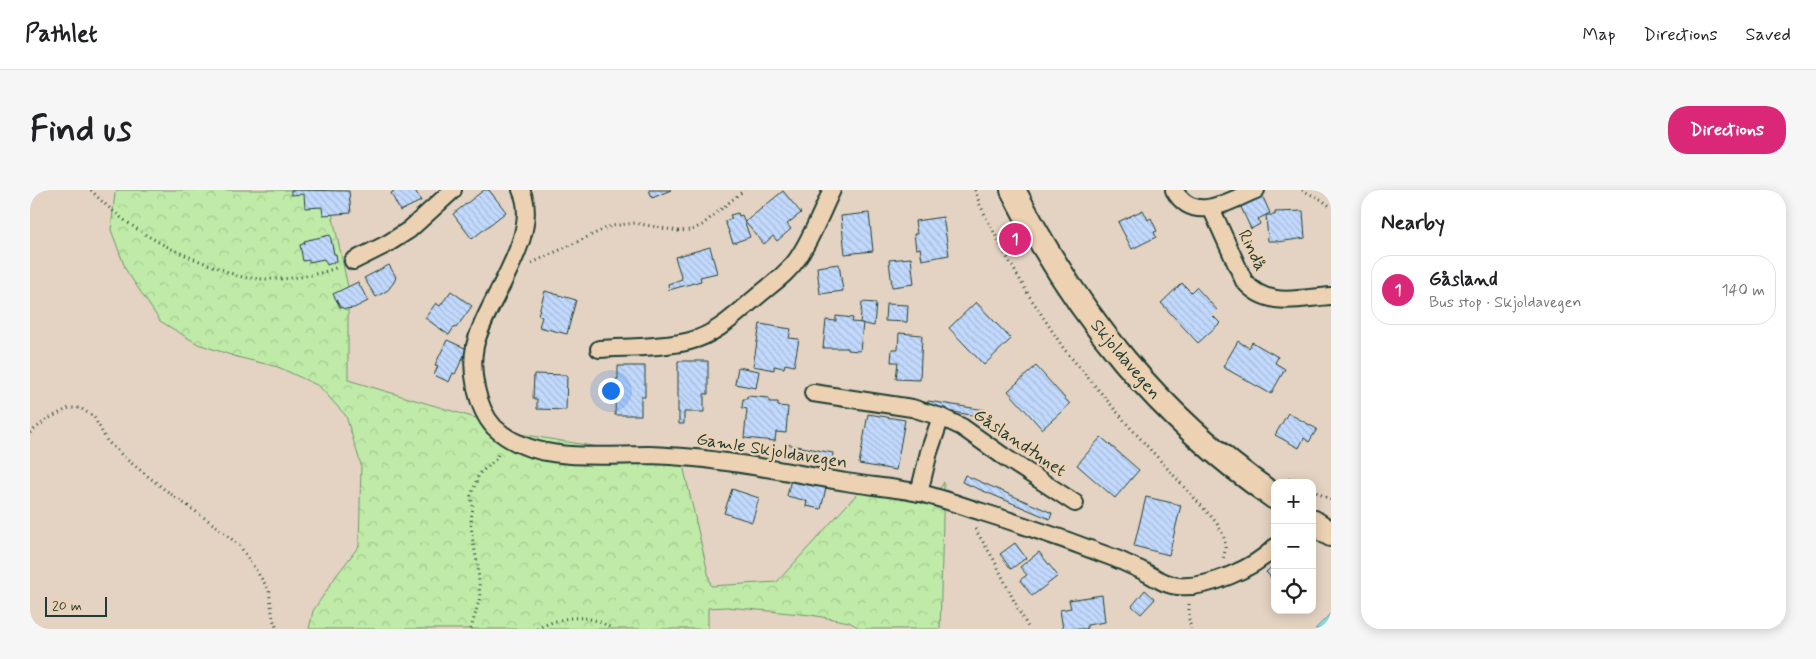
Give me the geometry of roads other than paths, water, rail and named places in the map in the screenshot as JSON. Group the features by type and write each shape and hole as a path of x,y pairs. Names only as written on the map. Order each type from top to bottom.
{"main road":[{"name":"Skjoldavegen","path":"1013,190 1032,227 1088,314 1146,386 1212,450 1271,481"},
{"path":"1315,524 1331,534"}],"street":[{"path":"353,262 409,230 453,190"},
{"name":"Gamle Skjoldavegen","path":"520,190 524,197 526,209 525,224 508,270 480,330 473,362 477,392 482,410 493,425 520,445 546,451 585,455 652,455 710,460 919,493 1044,532 1119,560 1162,582 1176,586 1190,586 1208,582 1244,569 1261,560 1271,551"},
{"path":"599,349 666,345 709,334 724,324 787,272 798,258 832,190"},
{"path":"1174,190 1180,200 1200,209 1211,208 1256,190"},
{"name":"Rindå","path":"1211,208 1244,280 1251,290 1272,299 1291,300 1331,296"},
{"name":"Gåslandtunet","path":"813,393 912,408 941,417 962,427 1075,503"},
{"path":"919,493 929,452 941,417"}],"water":[{"path":"1331,613 1331,629 1315,629"}],"place":[{"name":"Gåsland","path":"1015,239"}]}
